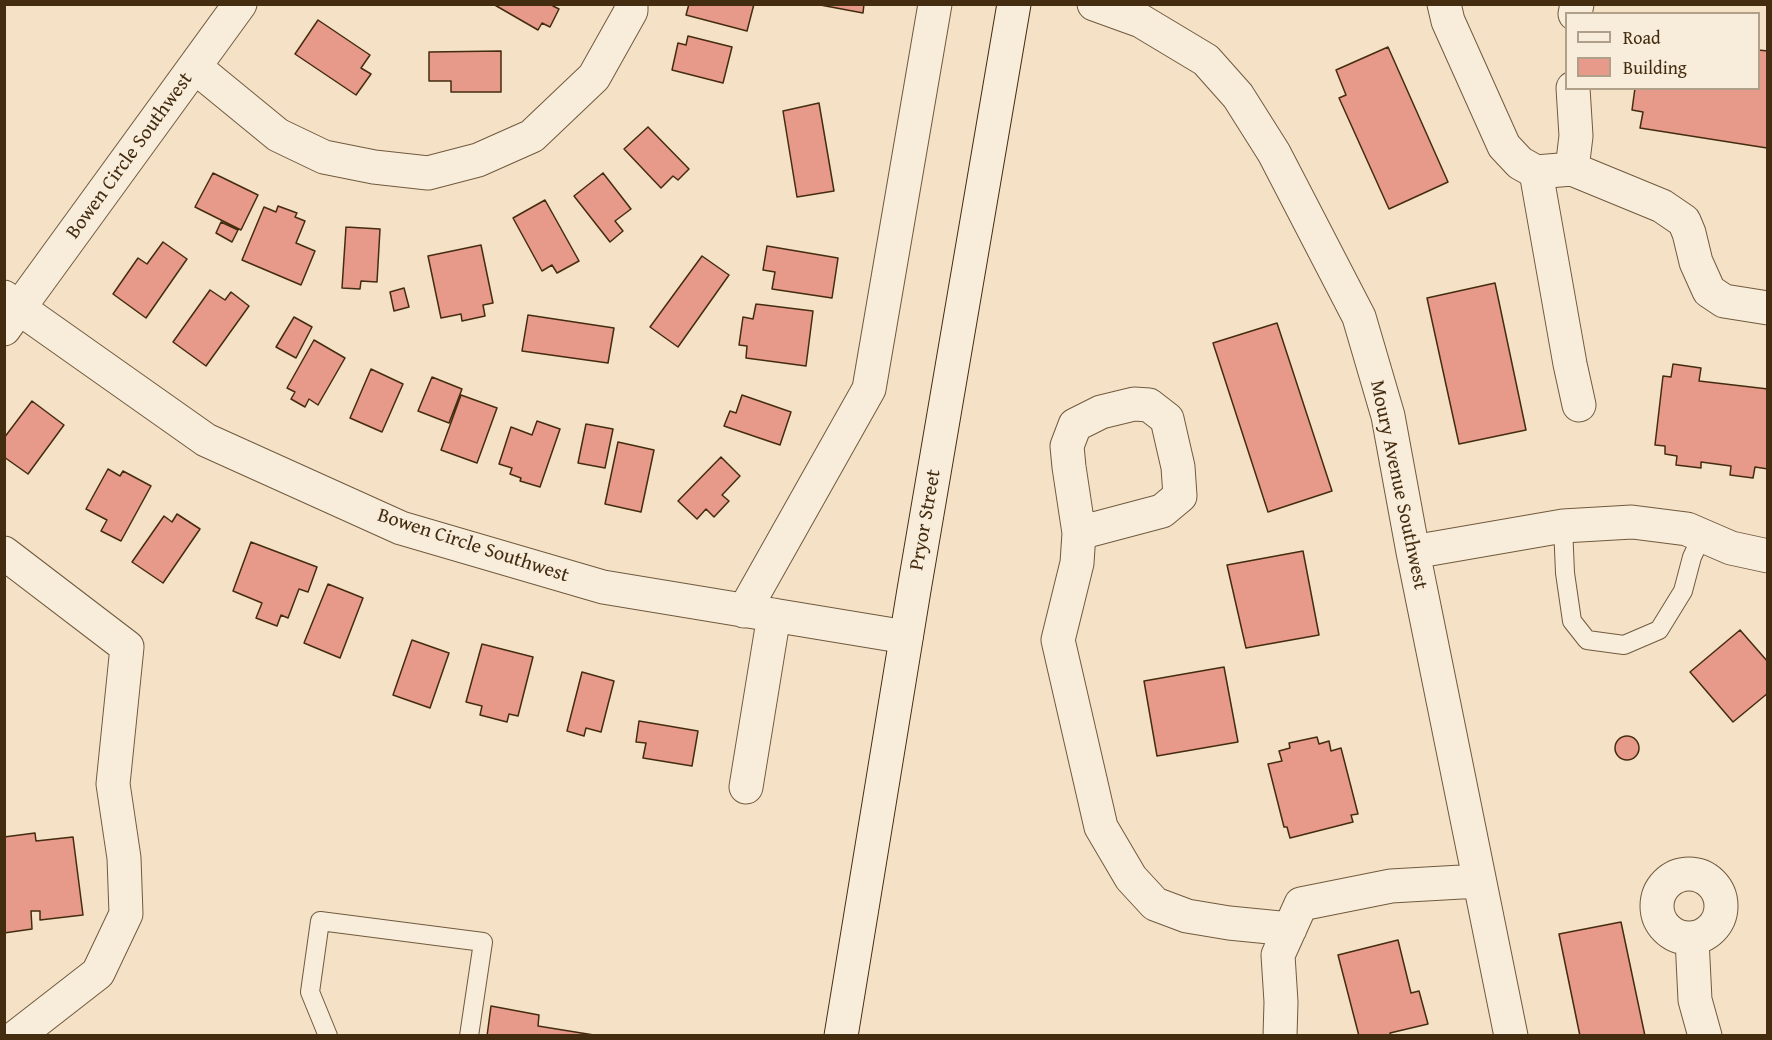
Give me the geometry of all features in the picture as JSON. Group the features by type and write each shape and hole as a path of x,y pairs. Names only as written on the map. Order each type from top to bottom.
{"street":[{"name":"Bowen Circle Southwest","path":"240,4 10,311 206,440 401,528 603,587 906,637"},
{"path":"195,67 278,135 324,157 374,167 428,173 478,160 532,136 594,77 631,11 631,4"},
{"path":"746,787 759,613 869,389 935,4"},
{"name":"Pryor Street","path":"841,1035 1014,4"},
{"name":"Moury Avenue Southwest","path":"1094,4 1141,21 1206,60 1238,96 1274,153 1359,317 1388,416 1413,552 1511,1035"},
{"path":"1444,4 1448,21 1504,146 1520,163 1536,172 1572,169 1662,206 1684,221 1696,262 1709,291 1724,301 1767,308"},
{"path":"1572,169 1576,136 1574,90"},
{"path":"1536,172 1579,405"},
{"path":"1413,552 1563,526 1632,522 1687,530 1731,548 1767,556"},
{"path":"1079,533 1077,563 1058,640 1101,827 1131,878 1155,904 1187,916 1290,929"},
{"path":"8,556 127,647 113,784 124,858 126,914 98,973 17,1035"},
{"path":"1280,1035 1281,1002 1278,955 1301,904 1391,886 1479,881"},
{"path":"1692,939 1695,999 1705,1035"}],"lane":[{"path":"1563,526 1565,573 1572,621 1587,640 1624,645 1659,630 1683,591 1692,557 1702,536"},
{"path":"328,1035 310,992 320,921 483,942 469,1035"}],"building":[{"path":"493,4 554,4 553,6 559,9 550,27 542,23 538,30"},
{"path":"689,4 754,4 747,31 686,15"},
{"path":"815,4 864,4 863,13"},
{"path":"318,20 370,55 361,68 371,74 356,95 295,54"},
{"path":"688,36 732,47 723,83 672,70 678,43 686,45"},
{"path":"1388,47 1448,182 1389,209 1339,98 1346,95 1336,70"},
{"path":"1760,50 1768,51 1767,148 1640,128 1643,112 1632,110 1635,90 1760,90"},
{"path":"501,51 501,92 451,92 451,81 429,81 429,52"},
{"path":"819,103 834,191 797,197 783,111"},
{"path":"648,127 689,169 678,180 673,176 661,188 624,149"},
{"path":"213,173 258,195 241,230 195,207"},
{"path":"603,173 631,209 615,221 623,231 610,242 574,196"},
{"path":"545,200 579,261 557,273 552,265 542,271 513,218"},
{"path":"278,206 297,213 295,217 305,221 296,243 315,251 301,285 242,260 264,207 276,212"},
{"path":"221,222 238,230 232,242 216,233"},
{"path":"346,227 380,229 377,282 361,281 360,289 342,288"},
{"path":"163,242 187,259 146,318 113,294 138,258 147,264"},
{"path":"481,245 493,303 483,305 485,316 462,321 461,314 441,318 428,256"},
{"path":"767,246 838,258 832,298 772,289 775,272 763,270"},
{"path":"702,256 729,275 678,347 650,327"},
{"path":"1495,283 1526,430 1459,444 1427,298"},
{"path":"404,288 409,307 394,311 390,292"},
{"path":"210,290 225,300 231,292 249,306 206,366 173,342"},
{"path":"756,304 813,311 806,366 746,358 747,346 739,345 743,317 753,319"},
{"path":"528,315 614,328 608,363 522,351"},
{"path":"294,317 312,327 296,358 276,347"},
{"path":"1277,323 1332,491 1268,512 1213,343"},
{"path":"314,340 345,358 318,405 309,399 305,407 291,399 295,392 287,388"},
{"path":"1673,364 1701,368 1699,381 1768,389 1768,469 1755,467 1753,478 1730,475 1731,466 1701,462 1701,468 1676,465 1677,456 1665,454 1665,446 1655,445 1663,376 1671,377"},
{"path":"371,369 403,384 382,432 350,418"},
{"path":"432,377 462,389 449,423 418,411"},
{"path":"461,395 497,408 477,463 441,450"},
{"path":"742,395 791,412 780,445 724,426 730,411 736,413"},
{"path":"32,401 64,425 28,474 4,457 4,438"},
{"path":"537,421 560,429 540,487 520,481 521,478 510,474 512,468 499,464 511,427 532,435"},
{"path":"586,424 613,429 605,468 578,463"},
{"path":"618,442 654,450 641,512 605,504"},
{"path":"721,457 740,476 722,495 729,501 714,517 706,509 697,519 678,501"},
{"path":"108,469 120,476 123,471 151,486 121,541 101,531 107,520 86,509"},
{"path":"177,514 200,529 163,583 132,562 164,516 172,522"},
{"path":"251,542 317,567 308,592 299,589 288,618 281,615 277,626 256,618 262,603 233,591"},
{"path":"1303,551 1319,635 1246,648 1227,565"},
{"path":"328,584 363,598 340,658 304,643"},
{"path":"1740,630 1768,662 1768,693 1733,722 1690,672"},
{"path":"412,640 449,653 430,708 393,695"},
{"path":"482,644 533,657 518,716 509,714 507,722 480,715 482,706 466,702"},
{"path":"1224,667 1238,742 1157,756 1144,681"},
{"path":"582,672 614,681 601,732 586,728 584,736 567,731"},
{"path":"639,721 698,731 692,766 643,758 646,743 636,742"},
{"path":"1627,736 1635,740 1639,748 1635,756 1627,760 1619,756 1615,748 1619,740"},
{"path":"1317,737 1319,744 1329,741 1331,751 1341,748 1358,814 1351,815 1353,822 1290,838 1287,827 1284,827 1268,764 1282,761 1279,751 1290,748 1289,743"},
{"path":"35,833 36,841 73,837 83,915 40,920 40,911 31,911 32,929 4,933 4,837"},
{"path":"1621,922 1645,1036 1580,1036 1559,934"},
{"path":"1398,940 1411,993 1419,991 1428,1024 1390,1033 1391,1036 1359,1036 1338,955"},
{"path":"491,1006 539,1015 538,1026 600,1036 487,1036"}]}
